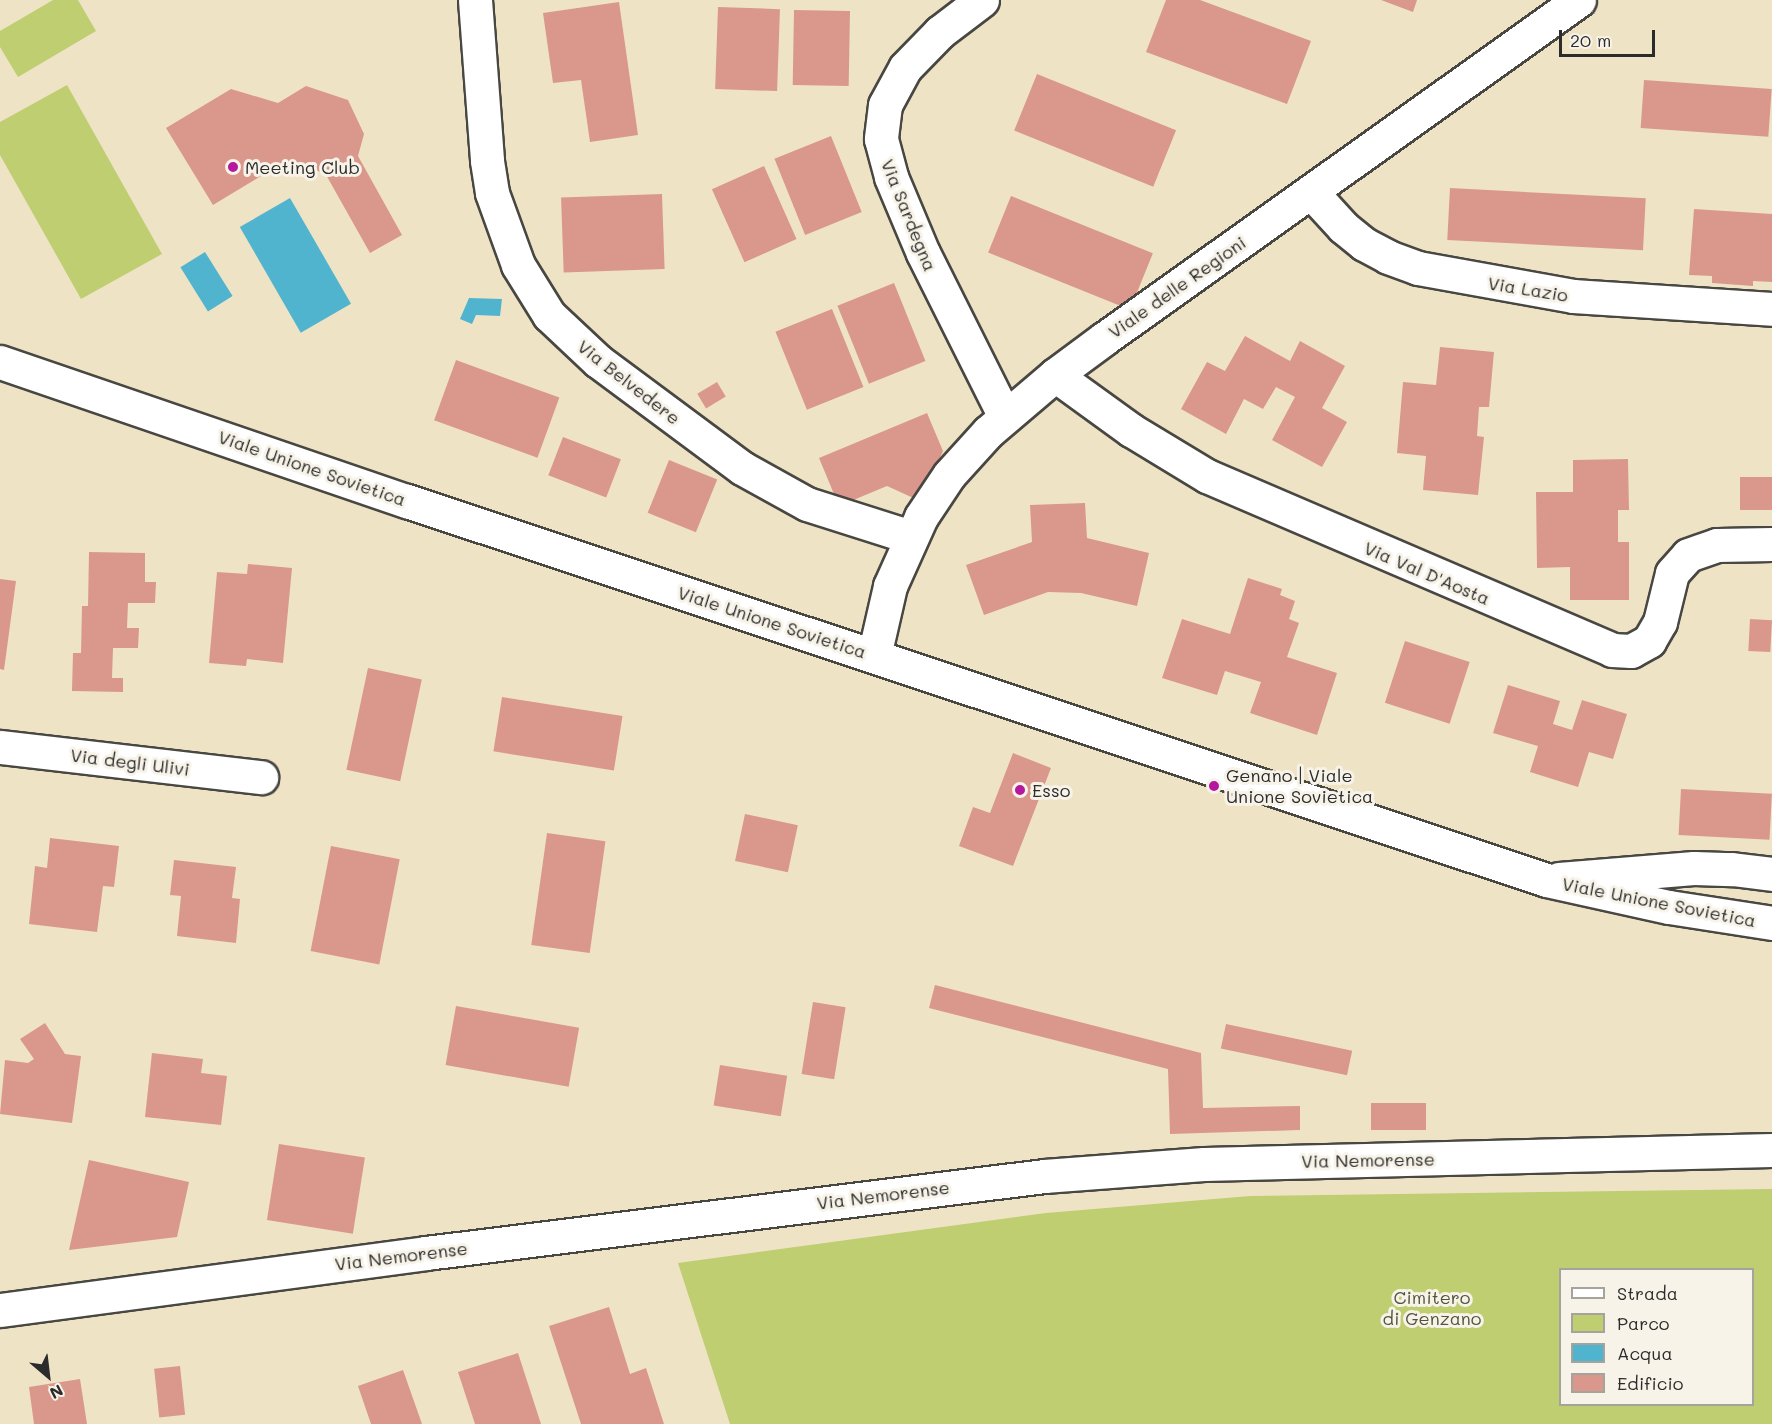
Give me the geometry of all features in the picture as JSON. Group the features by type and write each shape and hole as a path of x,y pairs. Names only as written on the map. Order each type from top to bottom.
{"street":[{"name":"Via Belvedere","path":"475,0 487,161 492,193 518,265 549,315 598,362 742,468 807,504 911,537"},
{"name":"Via Sardegna","path":"982,0 940,32 906,68 885,105 881,139 891,177 923,253 947,306 1005,417"},
{"name":"Viale delle Regioni","path":"874,656 886,599 911,537 949,475 1005,417 1055,375 1579,0"},
{"name":"Via Lazio","path":"1312,192 1343,227 1364,244 1388,258 1418,268 1573,296 1772,309"},
{"name":"Viale Unione Sovietica","path":"0,362 418,505 1546,880 1669,907 1772,922"},
{"name":"Via Val D'Aosta","path":"1055,375 1144,439 1207,476 1612,650 1631,651 1650,641 1660,622 1672,573 1688,555 1717,544 1772,544"},
{"name":"Via degli Ulivi","path":"0,747 261,777"},
{"name":"Viale Unione Sovietica","path":"1546,880 1694,868 1732,869 1772,874"},
{"name":"Via Nemorense","path":"0,1310 437,1251 1064,1174 1204,1164 1772,1150"}],"green space":[{"path":"53,0 78,0 96,31 18,77 0,47 0,31"},
{"path":"67,85 162,254 81,299 0,155 0,122"},
{"name":"Cimitero di Genzano","path":"1772,1189 1772,1424 730,1424 678,1263 1046,1213 1250,1196"}],"water":[{"path":"290,198 351,304 301,333 240,227"},
{"path":"205,252 233,296 208,311 180,267"},
{"path":"469,298 502,299 500,316 476,315 472,324 460,319"}],"building":[{"path":"1166,0 1200,0 1311,41 1287,104 1146,52"},
{"path":"1381,0 1417,0 1413,12"},
{"path":"619,2 638,135 590,142 581,80 553,83 543,13"},
{"path":"718,7 780,9 777,91 715,89"},
{"path":"794,10 850,11 849,86 793,85"},
{"path":"1037,74 1176,130 1153,187 1014,131"},
{"path":"1644,80 1772,89 1768,137 1641,128"},
{"name":"Meeting Club","path":"306,86 348,100 364,134 358,156 402,235 370,253 325,173 284,162 213,205 166,128 231,89 278,103"},
{"path":"831,136 862,212 805,235 774,159"},
{"path":"764,166 797,239 744,262 712,189"},
{"path":"1450,188 1646,198 1643,250 1447,240"},
{"path":"662,194 665,269 564,272 561,198"},
{"path":"1011,196 1153,253 1130,310 988,253"},
{"path":"1694,209 1772,214 1772,282 1753,281 1753,286 1712,283 1712,276 1689,275"},
{"path":"894,283 925,361 869,384 837,306"},
{"path":"832,309 863,387 807,410 775,332"},
{"path":"1245,336 1290,361 1300,341 1345,366 1322,408 1347,422 1322,467 1272,440 1295,397 1276,387 1263,409 1244,399 1226,434 1181,409 1207,362 1225,371"},
{"path":"1440,347 1494,352 1489,407 1479,407 1477,436 1484,437 1478,495 1423,490 1426,456 1397,453 1403,382 1436,385"},
{"path":"456,360 559,398 537,458 434,420"},
{"path":"717,382 726,397 706,408 697,394"},
{"path":"927,413 943,451 920,501 887,486 839,506 819,458"},
{"path":"563,437 621,459 606,497 548,475"},
{"path":"1628,459 1629,510 1618,510 1618,542 1629,542 1629,600 1570,600 1570,567 1537,568 1536,492 1573,492 1573,460"},
{"path":"669,460 717,479 696,532 648,513"},
{"path":"1740,477 1772,477 1772,510 1740,510"},
{"path":"1085,503 1087,538 1149,553 1137,606 1081,593 1048,592 984,615 966,565 1032,542 1030,505"},
{"path":"89,552 145,553 145,582 156,582 155,603 128,603 127,628 139,628 138,648 113,648 112,678 123,678 123,692 72,691 73,653 81,653 82,606 88,606"},
{"path":"248,564 292,568 283,663 247,659 246,666 209,663 217,572 247,574"},
{"path":"1248,578 1282,589 1280,595 1295,601 1289,619 1299,623 1287,657 1337,673 1317,735 1250,713 1261,682 1225,671 1217,695 1162,678 1182,619 1230,634"},
{"path":"0,579 16,581 4,670 0,669"},
{"path":"1750,619 1772,620 1770,652 1748,651"},
{"path":"1405,641 1470,662 1450,724 1385,703"},
{"path":"368,668 422,679 400,781 346,770"},
{"path":"1508,685 1560,701 1553,724 1572,730 1582,700 1627,714 1613,759 1589,752 1578,787 1530,772 1538,746 1493,733"},
{"path":"502,697 622,716 614,770 493,751"},
{"path":"1013,753 1051,768 1013,866 959,846 973,807 990,813"},
{"path":"1681,789 1772,794 1769,840 1679,835"},
{"path":"745,814 798,825 788,872 735,861"},
{"path":"547,833 605,841 590,953 531,945"},
{"path":"50,838 119,846 114,887 103,886 97,932 29,924 35,866 47,868"},
{"path":"331,846 400,859 379,964 311,951"},
{"path":"174,860 236,867 232,898 240,899 236,943 177,936 181,896 170,895"},
{"path":"935,985 1201,1053 1203,1108 1300,1106 1300,1130 1170,1134 1168,1069 929,1008"},
{"path":"813,1002 846,1007 834,1079 802,1074"},
{"path":"456,1006 579,1028 569,1087 446,1065"},
{"path":"45,1023 65,1054 81,1056 72,1123 0,1114 5,1060 28,1063 34,1059 20,1039"},
{"path":"1226,1024 1352,1051 1347,1075 1221,1048"},
{"path":"152,1053 203,1059 201,1073 227,1076 221,1125 145,1117"},
{"path":"720,1065 787,1076 781,1116 714,1105"},
{"path":"1371,1103 1426,1103 1426,1130 1371,1130"},
{"path":"279,1144 365,1158 353,1234 267,1220"},
{"path":"89,1160 189,1182 177,1237 69,1250"},
{"path":"609,1307 630,1374 646,1368 664,1424 581,1424 549,1326"},
{"path":"518,1353 541,1424 475,1424 458,1372"},
{"path":"180,1366 185,1415 159,1417 154,1369"},
{"path":"403,1370 422,1424 371,1424 358,1386"},
{"path":"80,1379 87,1424 34,1424 29,1387"}],"place":[{"name":"Meeting Club","path":"233,167"},
{"name":"Genano | Viale Unione Sovietica","path":"1214,786"},
{"name":"Esso","path":"1020,790"}]}
